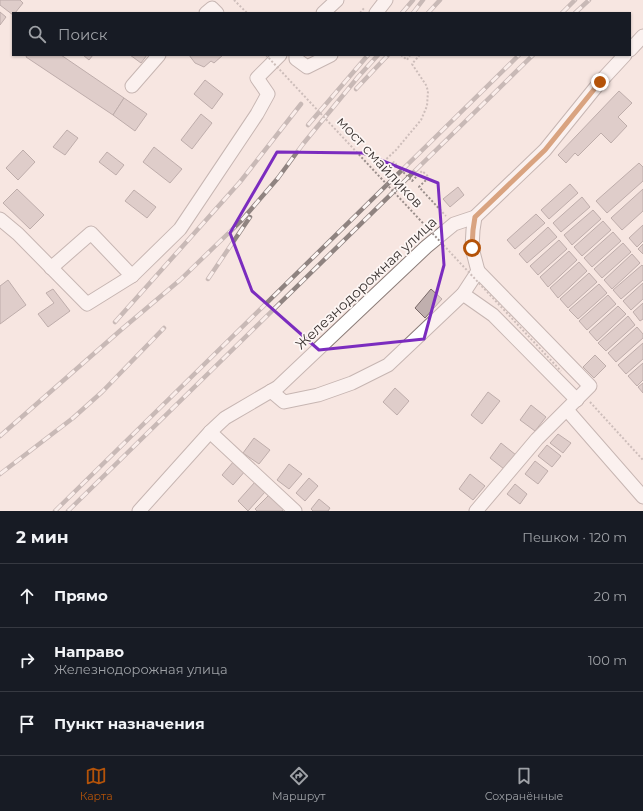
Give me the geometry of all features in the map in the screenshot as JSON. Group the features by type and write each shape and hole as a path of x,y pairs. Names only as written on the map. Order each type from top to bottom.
{"street":[{"path":"324,12 337,0"},
{"path":"377,12 386,0"},
{"path":"207,12 212,8 216,12"},
{"path":"132,86 158,56"},
{"path":"0,218 18,234 87,304 132,276 180,228 257,114 268,94 257,78 279,56"},
{"path":"296,56 296,59 306,67 329,56"},
{"name":"Железнодорожная улица","path":"139,511 210,432 226,418 278,387 426,247 454,224 475,217 545,150 600,82 624,56"},
{"path":"475,217 472,248 478,271 590,386 537,439 476,511"},
{"path":"51,268 91,234 132,276"},
{"path":"271,391 284,402 318,395 352,382 388,365 463,294 478,271"},
{"path":"463,294 493,315 580,397"},
{"path":"567,410 643,497"},
{"path":"210,432 295,511"}],"path":[{"path":"234,0 246,12"},
{"name":"мост смайликов","path":"267,56 561,371"},
{"path":"402,56 407,60 409,56"},
{"path":"419,56 412,64 426,85 428,91 427,106 421,120 396,150 380,165 385,170 394,162 412,181 422,171 429,177 419,187 454,224"},
{"path":"580,397 643,460"}],"highlighted area":[{"path":"277,152 363,153 438,183 444,265 424,339 319,350 252,291 230,233"}],"building":[{"path":"0,0 20,0 23,3 16,12 12,12 12,14 0,5"},
{"path":"0,12 6,17 0,25"},
{"path":"62,56 124,98 113,115 26,57"},
{"path":"84,56 92,56 89,60"},
{"path":"131,56 146,56 141,63"},
{"path":"190,56 222,56 214,63 211,61 204,67 195,63"},
{"path":"205,80 223,94 212,109 194,94"},
{"path":"619,91 632,103 618,117 627,126 611,143 601,133 578,156 575,153 566,163 558,155"},
{"path":"124,98 147,114 135,131 113,115"},
{"path":"201,114 212,123 192,149 181,140"},
{"path":"67,130 78,138 65,155 53,147"},
{"path":"154,147 182,169 170,183 143,162"},
{"path":"23,150 35,162 18,180 6,168"},
{"path":"107,152 124,165 116,175 99,162"},
{"path":"639,163 643,167 643,181 607,213 596,201"},
{"path":"570,184 578,193 549,219 541,210"},
{"path":"458,187 464,195 450,207 443,199"},
{"path":"17,189 44,215 30,229 3,203"},
{"path":"643,189 643,211 622,230 611,218"},
{"path":"134,190 156,207 147,218 125,201"},
{"path":"582,197 590,207 561,232 553,223"},
{"path":"593,210 601,219 572,245 564,235"},
{"path":"536,214 545,223 515,249 507,240"},
{"path":"603,221 611,230 582,256 574,247"},
{"path":"643,225 643,241 637,247 629,238"},
{"path":"548,227 557,237 527,263 519,254"},
{"path":"613,232 621,241 592,267 584,258"},
{"path":"559,240 567,249 538,275 530,266"},
{"path":"623,243 631,252 602,278 594,269"},
{"path":"643,244 643,254 638,249"},
{"path":"569,251 577,260 548,287 540,277"},
{"path":"632,254 640,263 612,289 604,280"},
{"path":"579,262 587,271 558,298 550,288"},
{"path":"642,265 643,280 621,299 613,290"},
{"path":"589,273 597,282 568,308 560,299"},
{"path":"8,280 26,305 0,324 0,286"},
{"path":"643,283 643,299 631,310 623,301"},
{"path":"599,284 607,293 578,319 569,310"},
{"path":"53,289 70,311 48,327 38,314 54,303 46,293"},
{"path":"431,289 442,299 425,318 415,308"},
{"path":"608,295 616,304 587,330 579,321"},
{"path":"643,303 643,319 640,321 633,312"},
{"path":"618,306 626,314 597,341 589,332"},
{"path":"628,316 635,325 606,351 598,343"},
{"path":"637,327 643,334 643,338 616,362 608,353"},
{"path":"643,343 643,359 626,374 618,365"},
{"path":"595,355 606,366 594,378 583,367"},
{"path":"643,363 643,380 637,386 628,376"},
{"path":"643,383 643,393 638,387"},
{"path":"395,388 409,401 397,415 383,402"},
{"path":"488,392 500,401 482,424 471,415"},
{"path":"531,405 546,417 535,431 520,420"},
{"path":"558,434 571,443 563,453 550,443"},
{"path":"254,438 270,450 259,464 243,453"},
{"path":"501,443 516,455 504,469 490,458"},
{"path":"547,445 561,456 552,467 538,456"},
{"path":"234,461 246,470 233,485 222,475"},
{"path":"535,461 548,471 538,484 525,474"},
{"path":"289,464 302,474 289,489 277,480"},
{"path":"470,474 485,486 473,500 459,489"},
{"path":"309,478 318,486 305,501 296,493"},
{"path":"255,482 265,492 248,511 238,501"},
{"path":"515,484 527,494 520,504 507,494"},
{"path":"269,495 284,509 282,511 257,511 255,509"},
{"path":"319,499 330,508 328,511 313,511 311,509"}],"railway":[{"path":"403,12 413,0"},
{"path":"414,12 423,0"},
{"path":"429,12 440,0"},
{"path":"563,12 575,0"},
{"path":"576,12 589,0"},
{"path":"308,125 367,56"},
{"path":"0,436 180,280 241,221 278,178 303,144 358,77 377,56"},
{"path":"356,89 387,56"},
{"path":"55,511 518,56"},
{"path":"68,511 532,56"},
{"path":"115,322 240,182 301,104"},
{"path":"208,279 250,217"},
{"path":"0,474 73,418 102,392 164,328"}],"route":[{"path":"472,248 475,217 545,150 600,82"}]}
